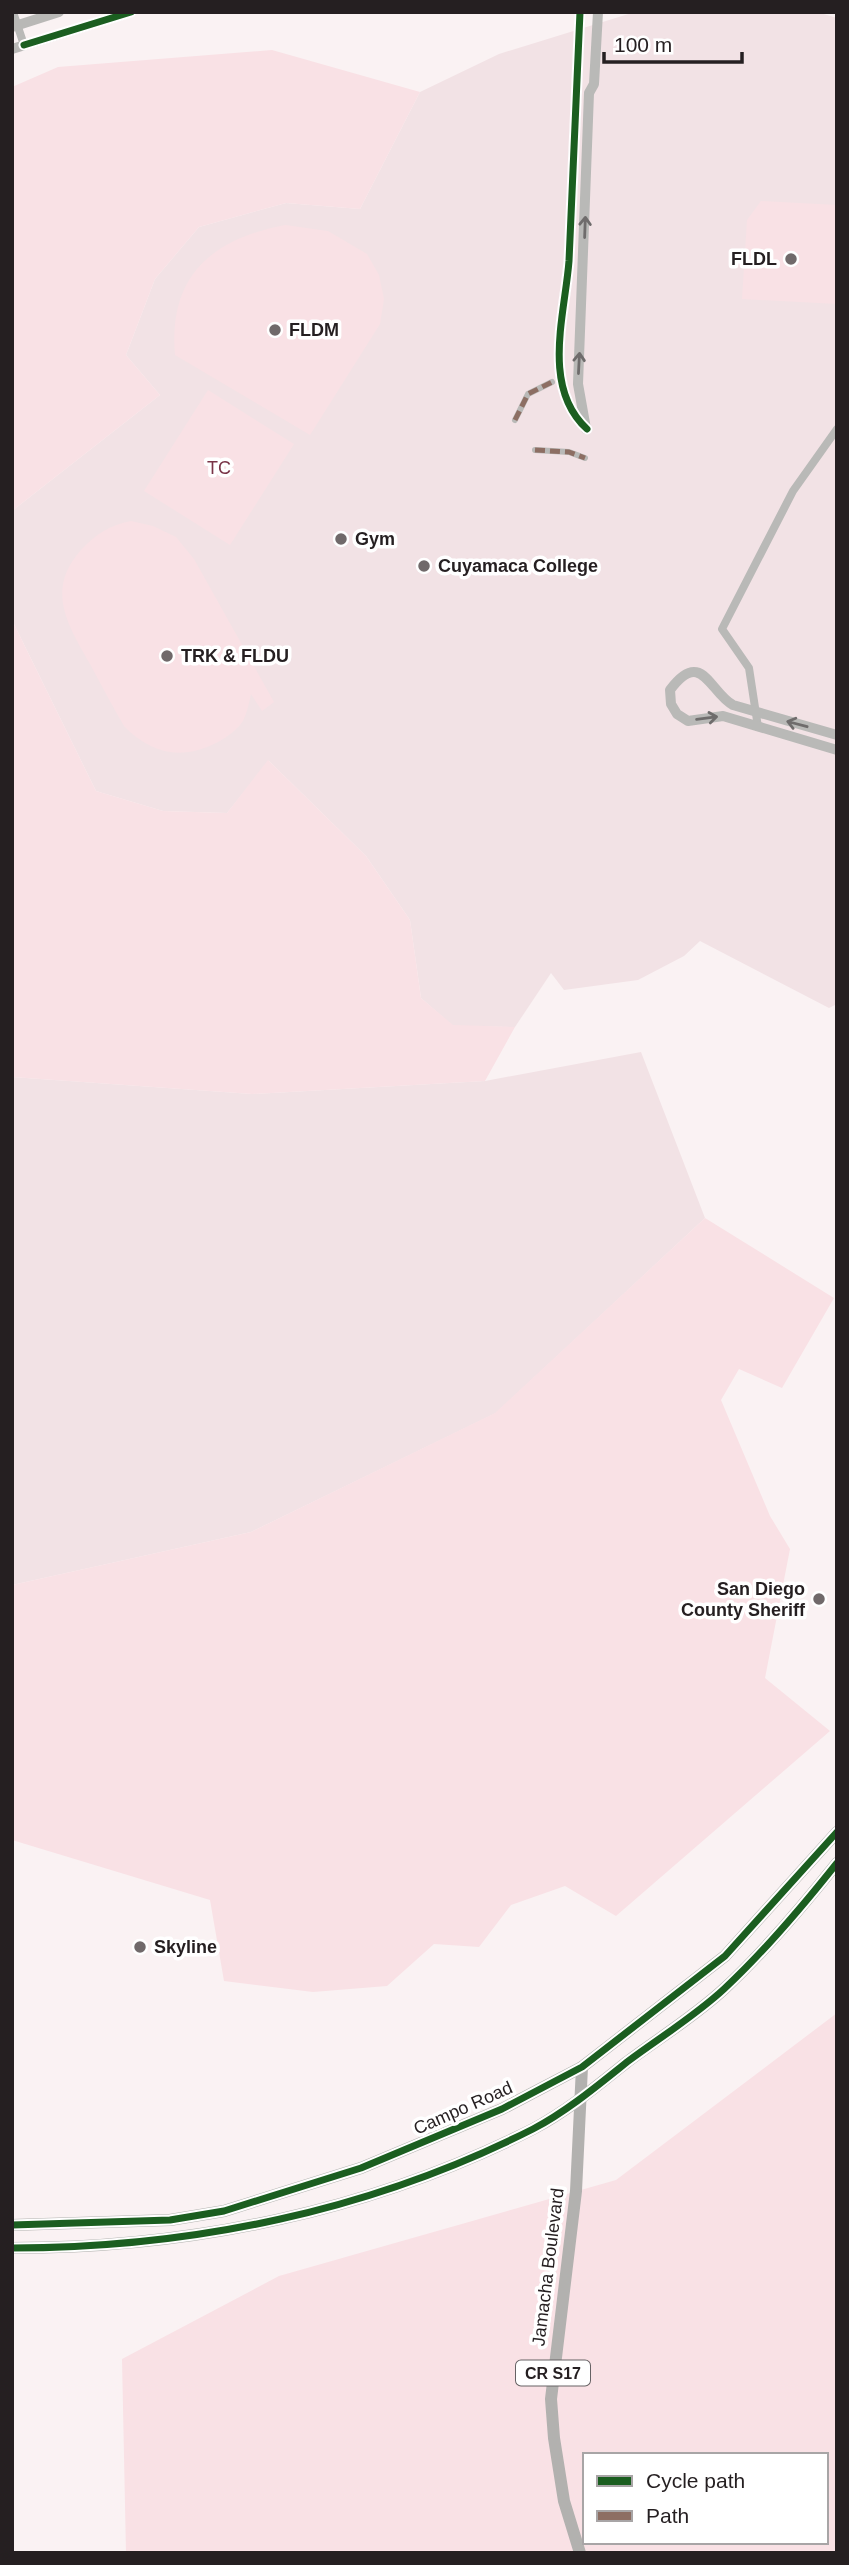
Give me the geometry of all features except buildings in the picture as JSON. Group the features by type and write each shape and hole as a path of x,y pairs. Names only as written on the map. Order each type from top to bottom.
{"highway":[{"name":"Campo Road","path":"12,2225 170,2220 224,2211 361,2168 502,2109 582,2067 724,1956 837,1832"},
{"path":"12,2248 50,2248 207,2234 299,2217 445,2167 532,2129 580,2100 723,1990 800,1909 837,1863"}],"main road":[{"path":"15,26 59,12"},
{"path":"12,49 131,12"},
{"name":"Jamacha Boulevard","path":"580,2553 564,2501 551,2399 576,2191 582,2067"}],"street":[{"path":"13,12 15,26 24,45"},
{"path":"580,12 569,261 567,295 562,308 560,371 568,402 578,421 587,429 578,384 589,93 594,84 598,12"},
{"path":"569,261 575,287 582,295"},
{"path":"515,420 528,394 552,382"},
{"path":"758,727 749,668 722,629 793,491 837,429"},
{"path":"535,450 569,452 585,458"},
{"path":"837,735 757,713 722,699 711,680 703,674 693,673 679,679 670,690 671,704 677,714 688,721 723,716 837,750"}],"shaded area":[{"name":"Cuyamaca College","path":"635,12 817,12 837,18 837,1004 829,1008 700,941 684,956 638,980 564,990 551,973 515,1027 453,1026 421,998 410,920 366,856 269,761 227,813 163,811 96,791 12,620 12,511 160,395 126,355 155,279 199,227 286,203 360,209 420,92 499,54"},
{"path":"641,1052 705,1218 496,1413 251,1532 12,1585 12,1077 252,1094 485,1081"}],"green space":[{"path":"272,50 420,92 360,209 286,203 199,227 155,279 126,355 160,395 12,511 12,87 58,67"},
{"name":"FLDL","path":"761,201 837,205 837,304 742,299 747,220"},
{"name":"FLDM","path":"285,225 328,231 367,254 379,275 384,299 380,324 310,435 175,355 175,327 179,303 187,283 200,266 216,251 236,240"},
{"name":"TC","path":"208,390 294,444 230,545 144,491"},
{"name":"TRK & FLDU","path":"131,521 153,526 176,537 194,559 274,702 262,711 251,694 241,724 225,738 205,748 180,753 168,752 134,736 124,726 68,621 62,593 70,565 81,550 98,535 116,525"},
{"path":"12,620 96,791 163,811 227,813 268,760 366,856 410,920 421,998 453,1025 515,1027 485,1081 252,1094 12,1077"},
{"path":"705,1218 834,1298 782,1388 739,1369 721,1400 770,1516 790,1549 765,1678 830,1731 616,1916 565,1886 511,1905 479,1947 434,1944 387,1986 313,1992 224,1981 210,1900 12,1840 12,1585 251,1532 495,1413"},
{"path":"837,2013 837,2553 126,2553 122,2359 279,2276 616,2180"}],"marked path":[{"path":"515,420 528,394 552,382"},
{"path":"535,450 569,452 585,458"}],"cycle path":[{"path":"24,45 131,12"},
{"path":"580,12 569,261 559,349 564,392 573,412 587,429"},
{"path":"12,2225 170,2220 224,2211 361,2168 502,2109 582,2067 725,1956 837,1832"},
{"path":"12,2248 147,2241 213,2232 344,2203 471,2158 533,2129 558,2114 713,1999 769,1944 837,1863"}],"place":[{"name":"FLDL","path":"791,259"},
{"name":"FLDM","path":"275,330"},
{"name":"Gym","path":"341,539"},
{"name":"Cuyamaca College","path":"424,566"},
{"name":"TRK & FLDU","path":"167,656"},
{"name":"San Diego County Sheriff","path":"819,1599"},
{"name":"Skyline","path":"140,1947"}]}
